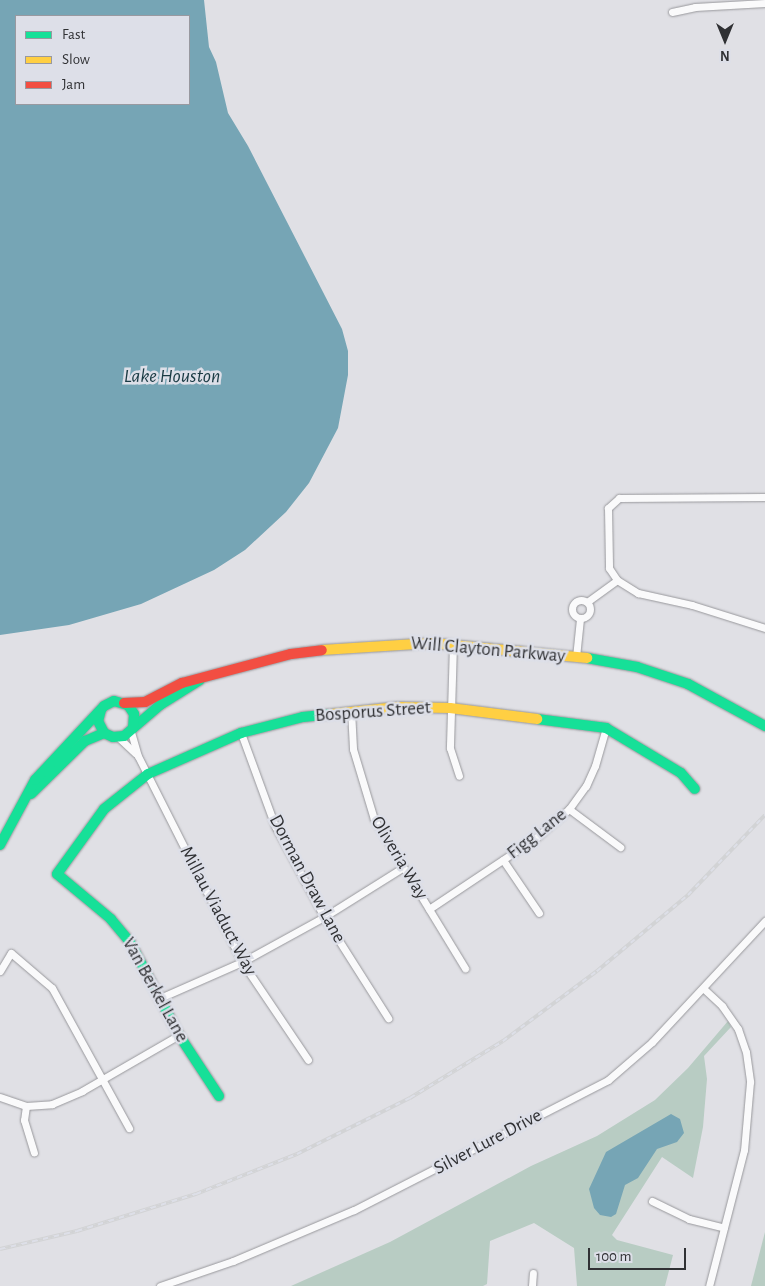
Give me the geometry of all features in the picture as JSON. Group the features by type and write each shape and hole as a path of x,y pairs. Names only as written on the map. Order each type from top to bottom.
{"street":[{"path":"672,12 695,7 765,2"},
{"path":"765,498 619,498 608,508 609,568 618,580 638,593 692,605 765,628"},
{"path":"586,602 590,612 580,618 574,616 572,607 578,600 586,602 618,580"},
{"path":"576,657 580,618"},
{"name":"Will Clayton Parkway","path":"124,703 146,702 174,686 264,660 330,648 402,643 453,644 576,657 663,674 765,726"},
{"path":"453,644 450,748 459,776"},
{"name":"Will Clayton Parkway","path":"132,730 160,705 200,680"},
{"path":"0,845 28,797 35,780 100,710 108,703 124,703 134,714 132,730 118,738 104,733 85,741 28,797"},
{"name":"Bosporus Street","path":"57,874 104,809 148,774 242,733 303,717 351,710 450,708 606,728 680,773 695,789"},
{"path":"100,710 98,721 104,733"},
{"name":"Oliveria Way","path":"351,710 353,748 362,788 374,819 402,868 465,968"},
{"name":"Figg Lane","path":"429,909 503,860 569,809 592,772 606,728"},
{"name":"Millau Viaduct Way","path":"132,730 138,756 242,962 308,1060"},
{"name":"Dorman Draw Lane","path":"242,733 275,826 324,917 388,1018"},
{"name":"Millau Viaduct Way","path":"118,738 138,756"},
{"path":"569,809 620,847"},
{"path":"503,860 539,914"},
{"path":"160,998 242,962 324,917 402,868"},
{"name":"Van Berkel Lane","path":"57,874 121,931 140,958 179,1035 219,1096"},
{"name":"Silver Lure Drive","path":"160,1286 232,1261 354,1210 594,1087 631,1062 704,988 765,921"},
{"path":"0,971 11,953 42,977 59,997 128,1128"},
{"path":"704,988 733,1021 743,1041 749,1065 746,1134 709,1286"},
{"path":"0,1097 26,1106 52,1104 103,1079 179,1035"},
{"path":"26,1106 24,1120 34,1153"},
{"path":"652,1201 689,1219 724,1228"},
{"path":"532,1286 533,1273"}],"green space":[{"path":"728,1021 731,1027 704,1056 707,1079 703,1127 693,1178 662,1157 612,1235 617,1240 673,1255 665,1286 577,1286 574,1248 534,1223 490,1241 487,1284 483,1286 291,1286 390,1242 531,1166 597,1136 655,1100 688,1068"},
{"path":"765,1232 765,1286 751,1286"}],"water":[{"name":"Lake Houston","path":"0,0 204,0 209,47 216,62 228,113 248,146 342,329 348,351 348,375 338,428 309,483 286,512 245,550 214,570 141,604 69,625 0,635"},
{"path":"671,1114 680,1119 684,1133 677,1142 657,1149 638,1178 625,1185 616,1214 611,1217 600,1215 594,1208 589,1189 606,1152"}],"railway":[{"path":"0,1249 77,1231 196,1194 297,1154 410,1098 503,1041 597,971 688,895 765,815"}],"traffic: fast":[{"path":"587,658 637,667 688,684 765,726"},
{"path":"101,710 98,721 104,733 113,737 124,736 160,705 200,680"},
{"path":"0,845 35,780 104,706 114,701 128,705 134,714 133,728"},
{"path":"219,1096 179,1035 130,942 111,919 57,874 104,809 148,774 241,733 303,717 332,714"},
{"path":"537,719 606,728 681,773 695,789"},
{"path":"31,794 85,741 104,733"}],"traffic: slow":[{"path":"322,650 432,643 587,658"},
{"path":"332,714 398,707 450,708 537,719"}],"traffic: jam":[{"path":"124,703 145,702 182,683 291,654 322,650"}]}
